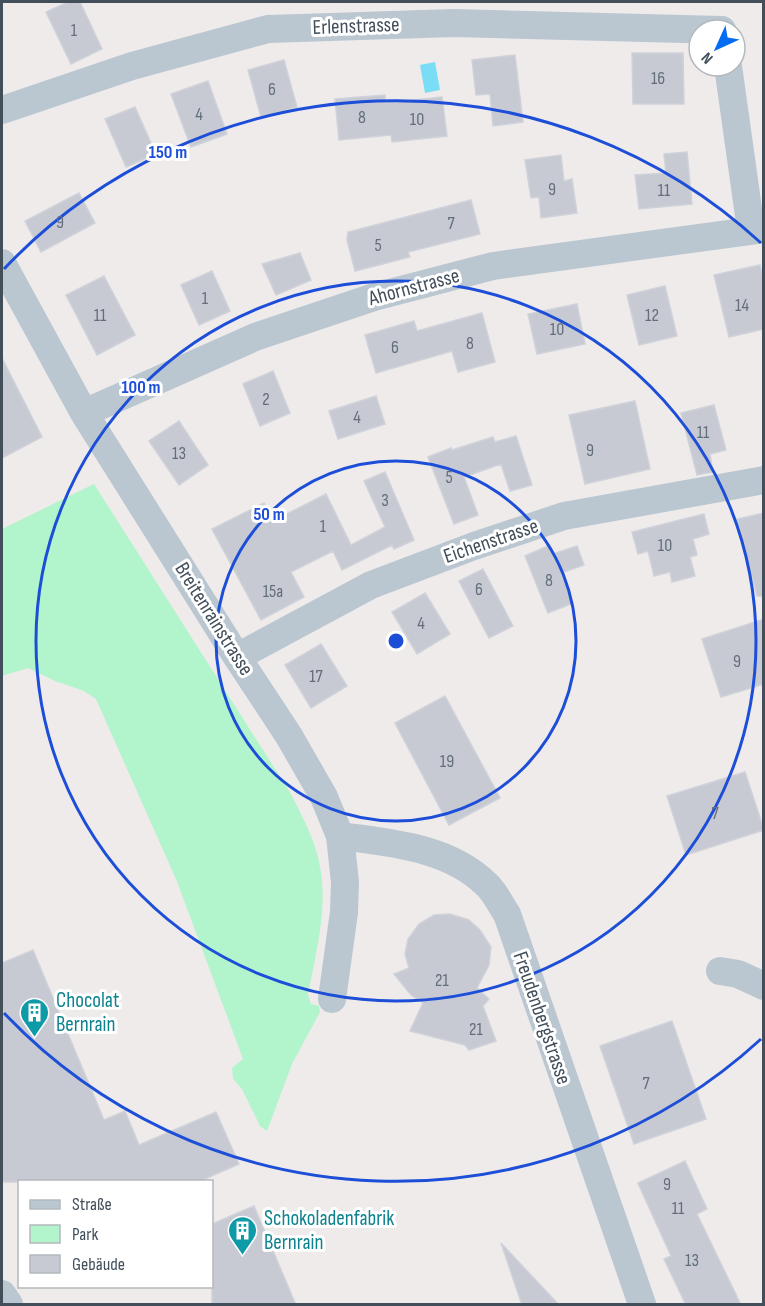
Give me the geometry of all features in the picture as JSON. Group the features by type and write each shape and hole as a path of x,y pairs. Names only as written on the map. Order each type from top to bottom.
{"street":[{"name":"Erlenstrasse","path":"2,110 132,66 268,29 454,22 687,29"},
{"path":"730,78 757,230"},
{"name":"Ahornstrasse","path":"84,413 255,338 374,297 492,267 757,230"},
{"name":"Breitenrainstrasse","path":"2,262 84,413 289,736 324,798 340,836 345,882 344,912 332,999"},
{"name":"Eichenstrasse","path":"237,657 371,585 474,546 564,516 764,480"},
{"name":"Freudenbergstrasse","path":"340,836 439,854 466,867 488,886 507,914 642,1305"},
{"path":"720,972 738,974 764,986"},
{"path":"2,1294 9,1305"}],"green space":[{"path":"94,484 291,794 317,853 322,879 322,912 308,995 311,1004 319,1006 320,1012 292,1064 267,1131 260,1126 242,1089 233,1079 232,1068 243,1059 176,879 96,699 84,691 28,668 2,676 2,529"}],"water":[{"path":"435,62 440,90 425,93 420,65"}],"building":[{"path":"68,2 80,2 102,49 71,64 46,12"},
{"path":"632,53 683,53 684,104 633,104"},
{"path":"515,55 523,122 493,126 490,94 476,95 472,60"},
{"path":"284,60 297,107 261,117 248,70"},
{"path":"208,81 227,134 191,147 171,94"},
{"path":"385,95 385,103 442,97 447,136 392,142 391,135 339,140 335,99"},
{"path":"135,107 156,154 126,167 105,119"},
{"path":"687,152 692,204 639,209 635,175 666,173 664,154"},
{"path":"561,155 564,181 572,179 577,213 541,218 539,197 531,198 525,160"},
{"path":"79,193 95,223 41,252 25,221"},
{"path":"471,200 480,234 408,252 410,257 355,271 347,240 348,232"},
{"path":"300,253 311,280 276,295 262,264"},
{"path":"760,265 764,282 764,329 729,337 714,275"},
{"path":"212,271 230,311 199,325 181,285"},
{"path":"104,276 135,335 97,355 66,295"},
{"path":"665,286 677,336 639,345 627,295"},
{"path":"577,304 585,344 537,354 528,314"},
{"path":"482,313 495,362 458,372 452,351 376,373 365,335 414,321 417,331"},
{"path":"2,358 42,437 2,458"},
{"path":"273,371 290,413 260,426 243,384"},
{"path":"376,396 385,424 338,439 329,411"},
{"path":"635,401 650,469 585,484 569,415"},
{"path":"714,405 726,450 710,454 713,472 697,475 681,413"},
{"path":"179,421 208,465 179,485 149,441"},
{"path":"516,436 532,485 510,491 501,464 464,477 478,515 454,524 428,457 451,448 452,450 493,437 495,442"},
{"path":"385,472 414,540 394,549 392,545 342,570 333,551 291,572 304,597 261,620 212,529 264,503 273,521 326,494 351,545 385,527 364,481"},
{"path":"764,513 764,596 757,596 737,519"},
{"path":"704,514 709,534 693,539 697,555 690,557 695,576 672,582 670,572 654,576 648,551 638,554 632,532"},
{"path":"550,545 553,554 577,546 584,565 561,573 573,603 548,613 525,556"},
{"path":"483,569 513,626 489,638 459,581"},
{"path":"425,593 450,634 417,654 392,612"},
{"path":"764,619 764,684 721,697 702,639"},
{"path":"321,644 347,686 311,708 285,665"},
{"path":"445,696 500,798 449,825 395,723"},
{"path":"745,772 764,830 686,855 667,796"},
{"path":"450,914 469,920 480,930 491,947 489,965 477,988 489,999 483,1006 496,1041 469,1050 465,1045 410,1031 423,1003 411,995 394,974 409,968 405,954 408,939 419,924 434,915"},
{"name":"Chocolat Bernrain","path":"33,950 104,1120 125,1111 139,1145 216,1112 239,1164 203,1180 18,1180 18,1182 2,1182 2,963"},
{"path":"672,1021 706,1119 634,1144 600,1046"},
{"path":"685,1161 707,1209 697,1214 741,1305 686,1305 664,1259 671,1256 638,1183"},
{"name":"Schokoladenfabrik Bernrain","path":"254,1206 296,1305 212,1305 213,1224"},
{"path":"501,1243 559,1305 522,1305"}],"place":[{"name":"Chocolat Bernrain","path":"35,1038"},
{"name":"Schokoladenfabrik Bernrain","path":"243,1256"}]}
